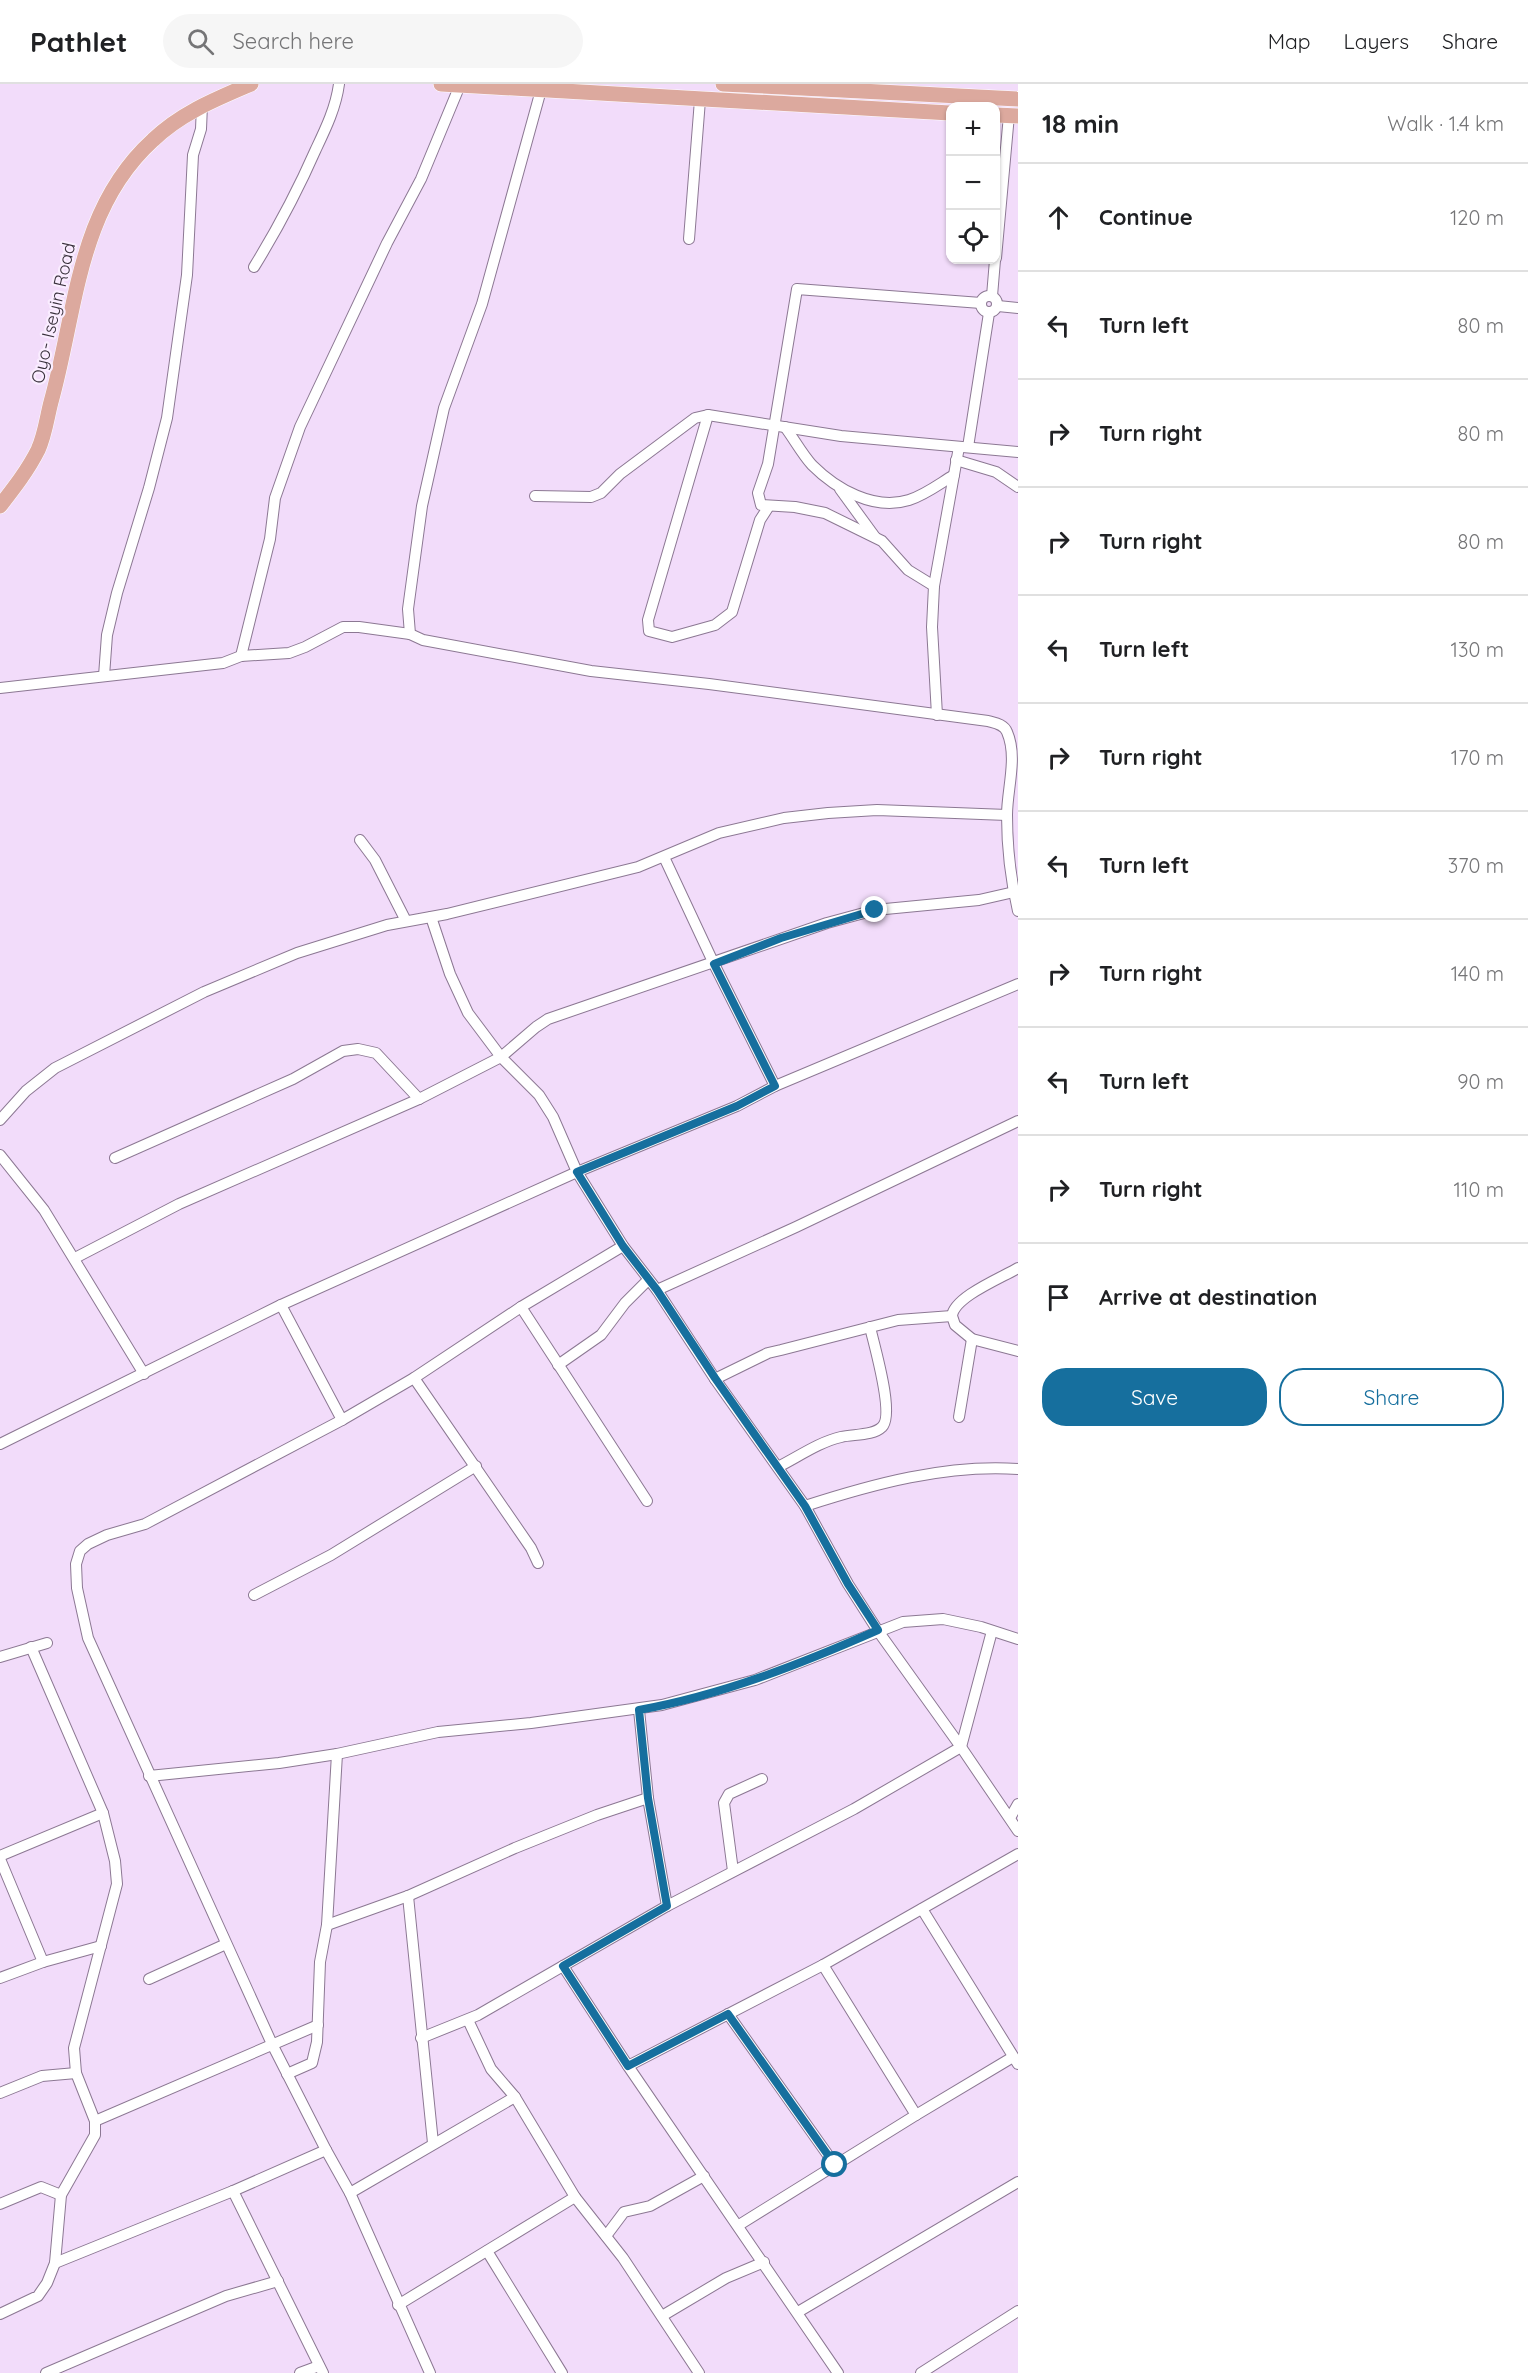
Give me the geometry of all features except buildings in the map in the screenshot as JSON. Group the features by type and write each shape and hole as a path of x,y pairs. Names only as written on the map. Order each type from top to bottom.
{"main road":[{"name":"Oyo- Iseyin Road","path":"0,506 21,478 39,448 57,380 82,259 104,201 127,168 153,140 202,105 251,84"},
{"path":"441,84 946,113"},
{"path":"723,84 825,87 1018,99"}],"street":[{"path":"254,267 283,220 307,170 327,124 337,97 339,84"},
{"path":"731,102 732,84"},
{"path":"241,656 270,539 275,498 300,427 382,252 421,179 460,85"},
{"path":"410,634 408,609 422,506 444,408 482,304 541,90"},
{"path":"689,239 700,100"},
{"path":"104,676 107,635 117,593 149,488 167,418 187,275 192,164 202,121 202,105"},
{"path":"999,210 1008,115"},
{"path":"937,715 932,627 934,586 956,460 963,447 993,305 995,264"},
{"path":"934,586 915,577 888,545 825,513 795,507 761,505 758,493 779,426 797,289 981,303 985,297 993,305 1018,308"},
{"path":"708,415 648,620 649,631 672,638 715,625 732,612 760,520 769,506"},
{"path":"535,496 591,497 601,493 620,474 695,418 708,415 841,436 1018,452"},
{"path":"779,426 811,464 836,485 871,501 905,501 954,475"},
{"path":"956,460 996,472 1018,488"},
{"path":"836,485 875,538"},
{"path":"0,688 223,663 241,656 289,652 305,647 344,627 359,627 410,634 423,640 591,671 709,684 988,721 1000,725 1008,734 1015,763 1007,815 1014,892 1018,911"},
{"path":"0,1120 26,1091 55,1068 204,992 297,953 406,921 638,867 719,833 784,818 878,810 1007,815"},
{"path":"360,840 375,860 406,921"},
{"path":"664,857 775,1086"},
{"path":"75,1258 179,1204 419,1100 501,1057 549,1019 714,964 781,938 875,910 979,900 1014,892"},
{"path":"431,916 450,974 468,1013 501,1057 539,1095 553,1117 577,1172 623,1246 657,1290 715,1378 805,1506 848,1584 878,1630 1018,1831"},
{"path":"0,1444 281,1305 577,1172 737,1106 775,1086 1018,984"},
{"path":"115,1158 293,1079 344,1051 358,1049 376,1053 419,1100"},
{"path":"657,1290 796,1227 1018,1121"},
{"path":"0,1155 44,1210 144,1374"},
{"path":"430,2373 350,2193 272,2044 88,1638 77,1588 76,1564 80,1551 88,1544 107,1535 154,1520 342,1420 414,1378 521,1307 623,1246"},
{"path":"1018,1268 963,1299 954,1307 952,1316 955,1324 972,1339 1018,1351"},
{"path":"558,1365 601,1335 625,1303 648,1280"},
{"path":"281,1305 342,1420"},
{"path":"521,1307 647,1501"},
{"path":"715,1378 768,1353 898,1320 952,1316"},
{"path":"778,1467 841,1437 875,1431 883,1427 886,1401 870,1327"},
{"path":"959,1416 972,1339"},
{"path":"414,1378 531,1548 538,1563"},
{"path":"254,1594 331,1555 476,1466"},
{"path":"805,1506 868,1486 896,1480 964,1470 1018,1469"},
{"path":"149,1776 279,1763 337,1754 438,1732 662,1706 755,1680 903,1622 943,1619 981,1627 1018,1639"},
{"path":"421,2037 468,2020 667,1906 854,1809 961,1747 992,1631"},
{"path":"0,1658 47,1643"},
{"path":"0,2314 38,2296 47,2283 55,2263 61,2195 95,2135 95,2121 76,2073 74,2048 117,1884 111,1842 103,1813 31,1647"},
{"path":"639,1710 648,1798 667,1906"},
{"path":"287,2074 312,2063 317,2043 320,1962 327,1925 337,1754"},
{"path":"733,1871 724,1803 729,1794 762,1779"},
{"path":"327,1925 408,1896 514,1848 597,1815 648,1798"},
{"path":"1010,1818 1018,1804"},
{"path":"43,1962 1,1862 103,1813"},
{"path":"628,2066 823,1965 1018,1854"},
{"path":"408,1896 433,2143"},
{"path":"739,2225 916,2115 1016,2061 922,1909"},
{"path":"149,1979 226,1944"},
{"path":"0,1978 43,1962 101,1946"},
{"path":"823,1965 916,2115"},
{"path":"563,1966 628,2066 739,2225 838,2373"},
{"path":"728,2014 835,2165"},
{"path":"468,2020 491,2068 515,2097 575,2197 606,2236 699,2373"},
{"path":"95,2121 318,2025"},
{"path":"0,2093 42,2076 76,2073"},
{"path":"350,2193 515,2097"},
{"path":"55,2263 233,2191 326,2150"},
{"path":"606,2236 624,2212 650,2206 704,2176"},
{"path":"798,2312 1018,2182"},
{"path":"0,2204 41,2187 61,2195"},
{"path":"233,2191 321,2369 300,2373"},
{"path":"399,2304 575,2197"},
{"path":"487,2251 562,2373"},
{"path":"662,2316 726,2278 764,2262"},
{"path":"46,2373 226,2296 278,2281"},
{"path":"921,2373 1018,2311"}],"route":[{"path":"835,2165 728,2014 628,2066 563,1966 667,1906 648,1798 639,1710 662,1706 755,1680 819,1656 878,1630 848,1584 805,1506 715,1378 657,1290 623,1246 577,1172 737,1106 775,1086 714,964 781,938 875,910"}]}
